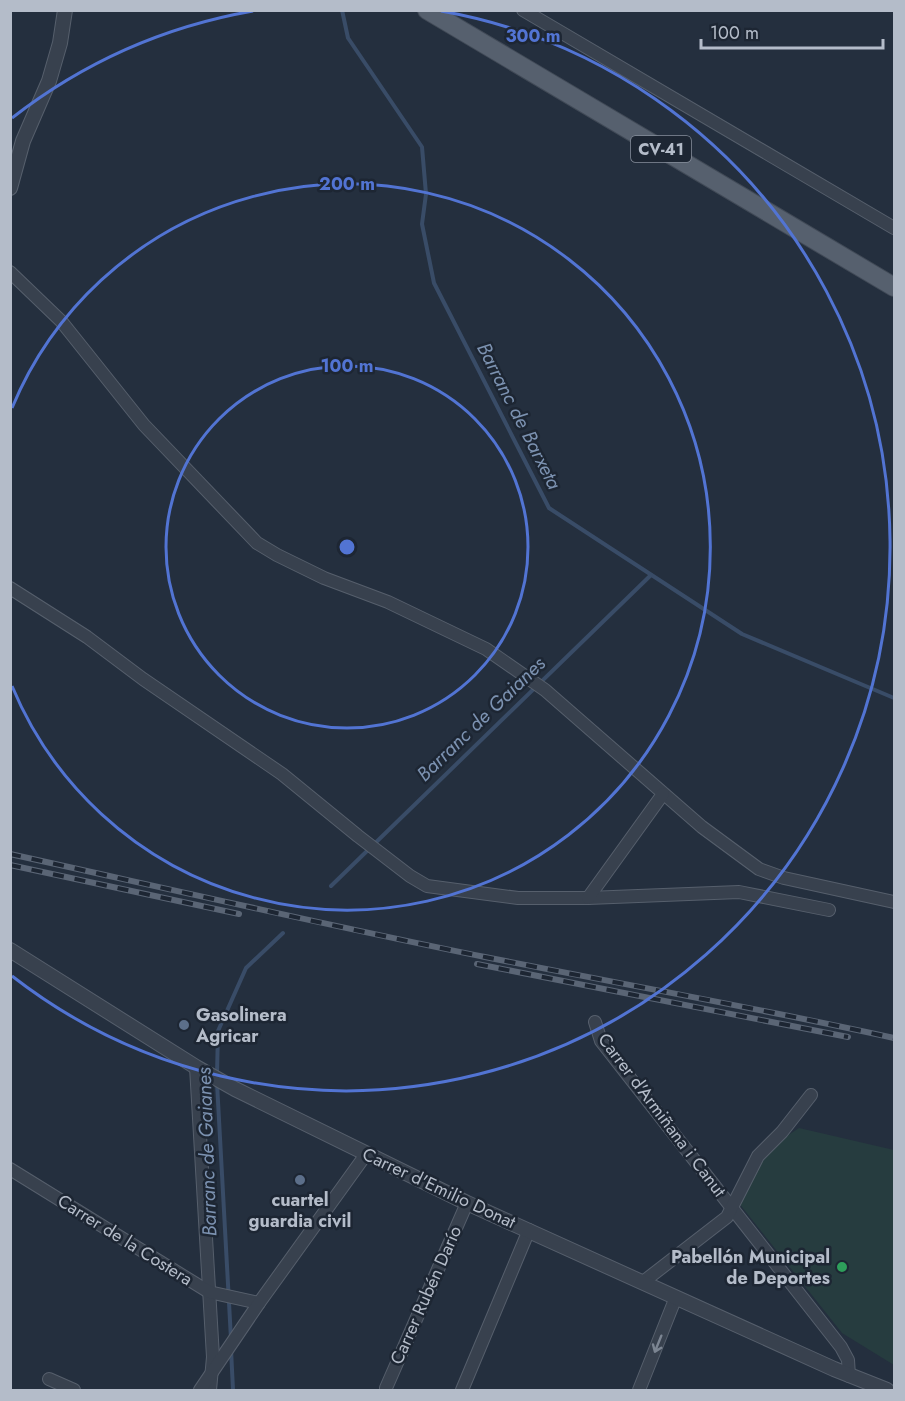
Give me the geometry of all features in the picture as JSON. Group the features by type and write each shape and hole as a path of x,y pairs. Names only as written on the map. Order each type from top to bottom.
{"main road":[{"name":"CV-41","path":"428,10 894,287"}],"street":[{"path":"10,188 23,141 49,81 60,43 64,10"},
{"path":"523,10 894,228"},
{"path":"10,152 23,141"},
{"path":"12,270 61,321 144,425 257,543 324,578 388,602 486,649 545,690 702,827 759,869 784,878 894,902"},
{"path":"10,588 87,637 143,679 282,774 358,836 427,886 518,898 588,898 739,892 829,910"},
{"path":"588,898 663,794"},
{"name":"Carrer d'Emilio Donat","path":"10,950 196,1067 236,1089 467,1203 849,1376 886,1390"},
{"name":"Carrer d'Armiñana i Canut","path":"595,1022 602,1041 841,1347 848,1360 849,1376"},
{"path":"196,1067 213,1293 213,1357 210,1390"},
{"name":"Carrer d'Armiñana i Canut","path":"643,1282 727,1217 758,1156 782,1132 811,1095"},
{"path":"200,1390 258,1303 366,1153"},
{"name":"Carrer de la Costera","path":"10,1169 213,1293 258,1303"},
{"name":"Carrer Rubén Darío","path":"386,1388 467,1203"},
{"path":"462,1390 529,1230"},
{"path":"639,1390 676,1297"},
{"path":"49,1379 74,1390"}],"green space":[{"name":"Pabellón Municipal de Deportes","path":"799,1128 894,1150 894,1365 842,1333 738,1202 761,1159"}],"waterway":[{"name":"Barranc de Barxeta","path":"342,10 348,38 422,147 426,194 422,224 434,283 549,508 742,634 894,698"},
{"name":"Barranc de Gaianes","path":"331,886 651,575"},
{"name":"Barranc de Gaianes","path":"217,1075 218,1031 246,968 283,933"},
{"name":"Barranc de Gaianes","path":"217,1083 231,1339"},
{"name":"Barranc de Gaianes","path":"231,1349 233,1390"}],"railway":[{"path":"10,854 425,945 894,1038"},
{"path":"10,865 239,914"},
{"path":"477,964 848,1037"}],"place":[{"name":"Gasolinera Agricar","path":"184,1025"},
{"name":"cuartel guardia civil","path":"300,1180"},
{"name":"Pabellón Municipal de Deportes","path":"842,1267"}]}
